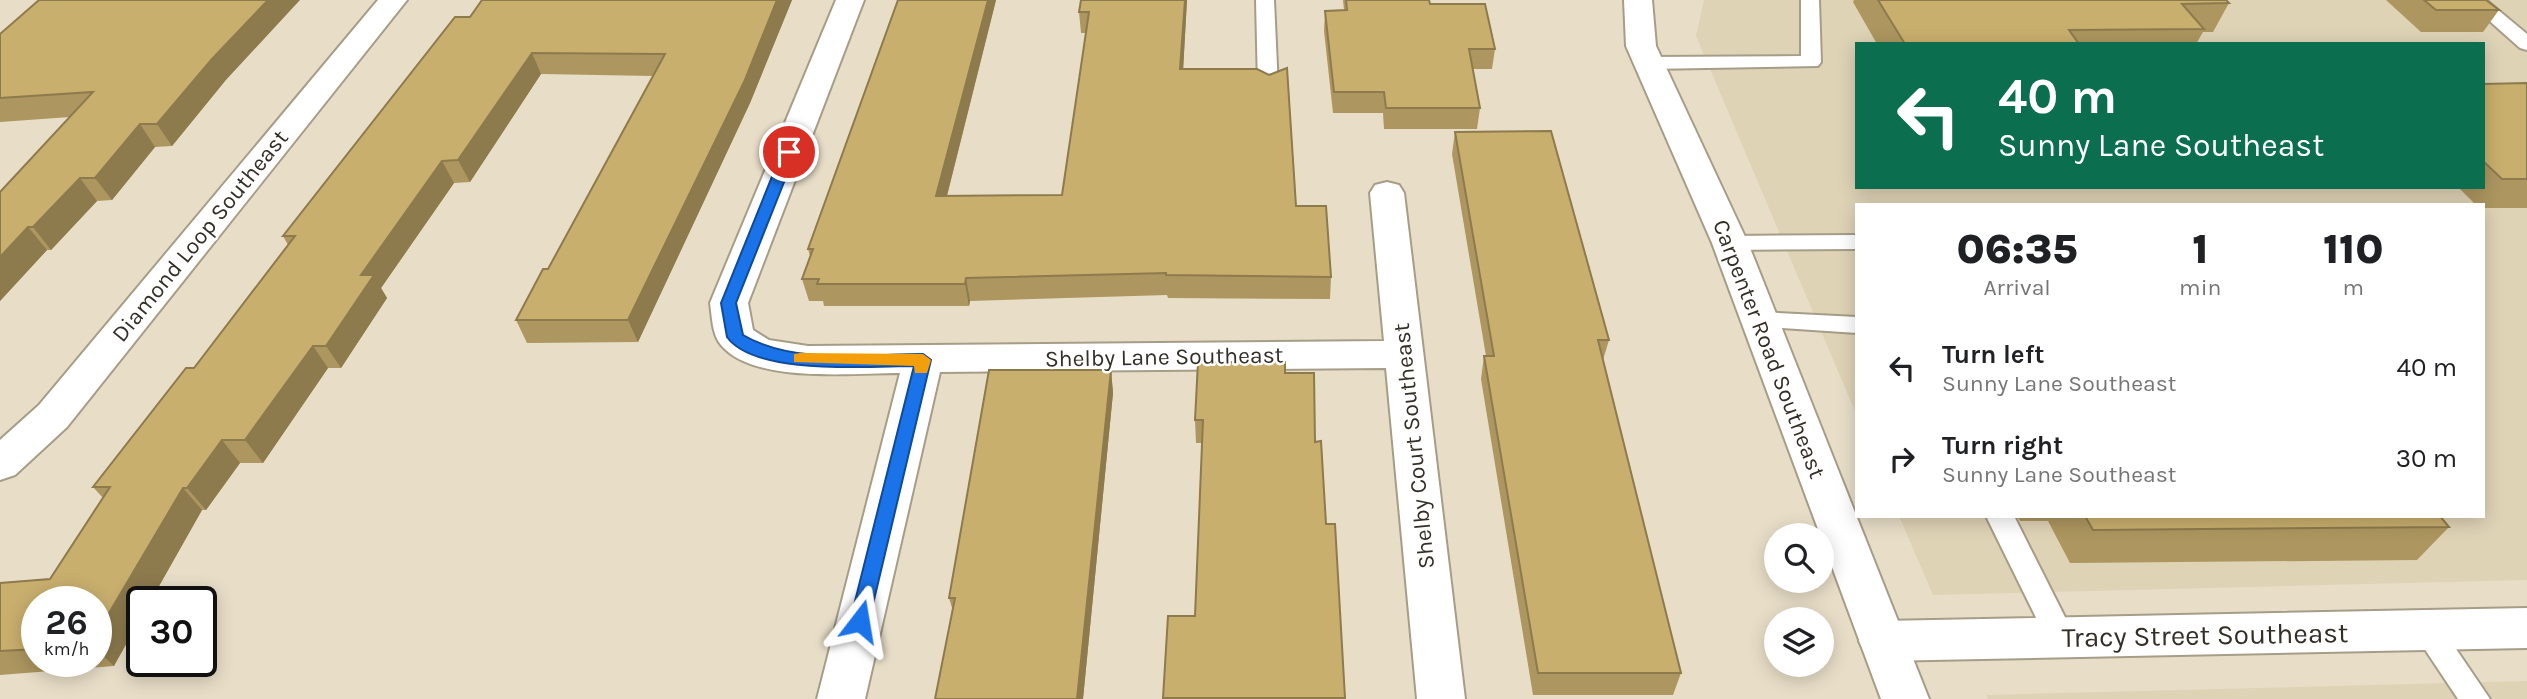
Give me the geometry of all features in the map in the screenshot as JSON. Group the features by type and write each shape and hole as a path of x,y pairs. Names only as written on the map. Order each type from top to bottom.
{"street":[{"name":"Diamond Loop Southeast","path":"0,464 53,416 393,0"},
{"name":"Shelby Lane Southeast","path":"850,0 729,303 735,337 760,352 808,360 1405,354"},
{"name":"Carpenter Road Southeast","path":"1638,0 1641,46 1730,243 1905,699"},
{"name":"Shelby Court Southeast","path":"1388,193 1441,699"},
{"path":"841,699 923,360"},
{"name":"Tracy Street Southeast","path":"1882,640 2527,628"}],"lane":[{"path":"1265,0 1268,88"},
{"path":"1649,64 1811,62 1810,0"},
{"path":"2475,0 2527,44"},
{"path":"1730,243 1855,242"},
{"path":"1759,320 1855,324"},
{"path":"2001,518 2060,637"},
{"path":"2427,631 2475,699"}],"shaded area":[{"path":"1704,0 2527,0 2527,580 1933,595 1900,518 2485,518 2485,203 1855,203 1855,411 1696,36"},
{"path":"2527,681 2527,699 1988,699 1986,695"}],"building":[{"path":"39,0 268,0 212,59 157,124 140,124 95,178 80,178 0,257 0,192 93,92 0,98 0,34"},
{"path":"482,0 777,0 744,82 628,320 516,320 543,269 548,269 665,54 532,53 458,160 442,161 361,275 374,275 326,346 313,346 245,440 222,440 187,488 183,488 112,608 112,586 21,586 21,650 0,651 0,583 50,579 110,487 93,487 186,368 194,368 295,236 283,236 455,17 470,17"},
{"path":"898,0 988,0 936,196 1062,195 1089,12 1079,12 1081,0 1185,0 1180,69 1257,69 1269,75 1287,68 1296,206 1326,206 1331,277 1166,273 966,278 965,284 817,284 819,279 802,279 813,249 808,249"},
{"path":"1346,0 1429,0 1430,4 1485,4 1495,49 1469,49 1480,108 1386,108 1384,92 1334,92 1325,11 1347,10"},
{"path":"1878,0 2226,0 2229,3 2182,4 2204,29 2069,30 2078,42 1904,42"},
{"path":"2424,0 2486,0 2499,10 2436,10"},
{"path":"2527,83 2527,179 2502,179 2485,163 2485,84"},
{"path":"1551,131 1609,340 1598,340 1681,673 1538,673 1484,356 1494,356 1455,132"},
{"path":"1198,362 1285,362 1285,373 1314,373 1315,442 1321,441 1326,524 1335,524 1345,698 1163,698 1168,616 1195,616 1203,420 1195,420"},
{"path":"989,370 1111,370 1077,699 935,699 955,598 949,598"},
{"path":"2086,518 2442,518 2449,527 2093,530"}],"slow traffic":[{"path":"800,358 923,360 921,368"}],"route":[{"path":"789,152 729,303 735,337 760,352 808,360 923,360 860,621"}]}
